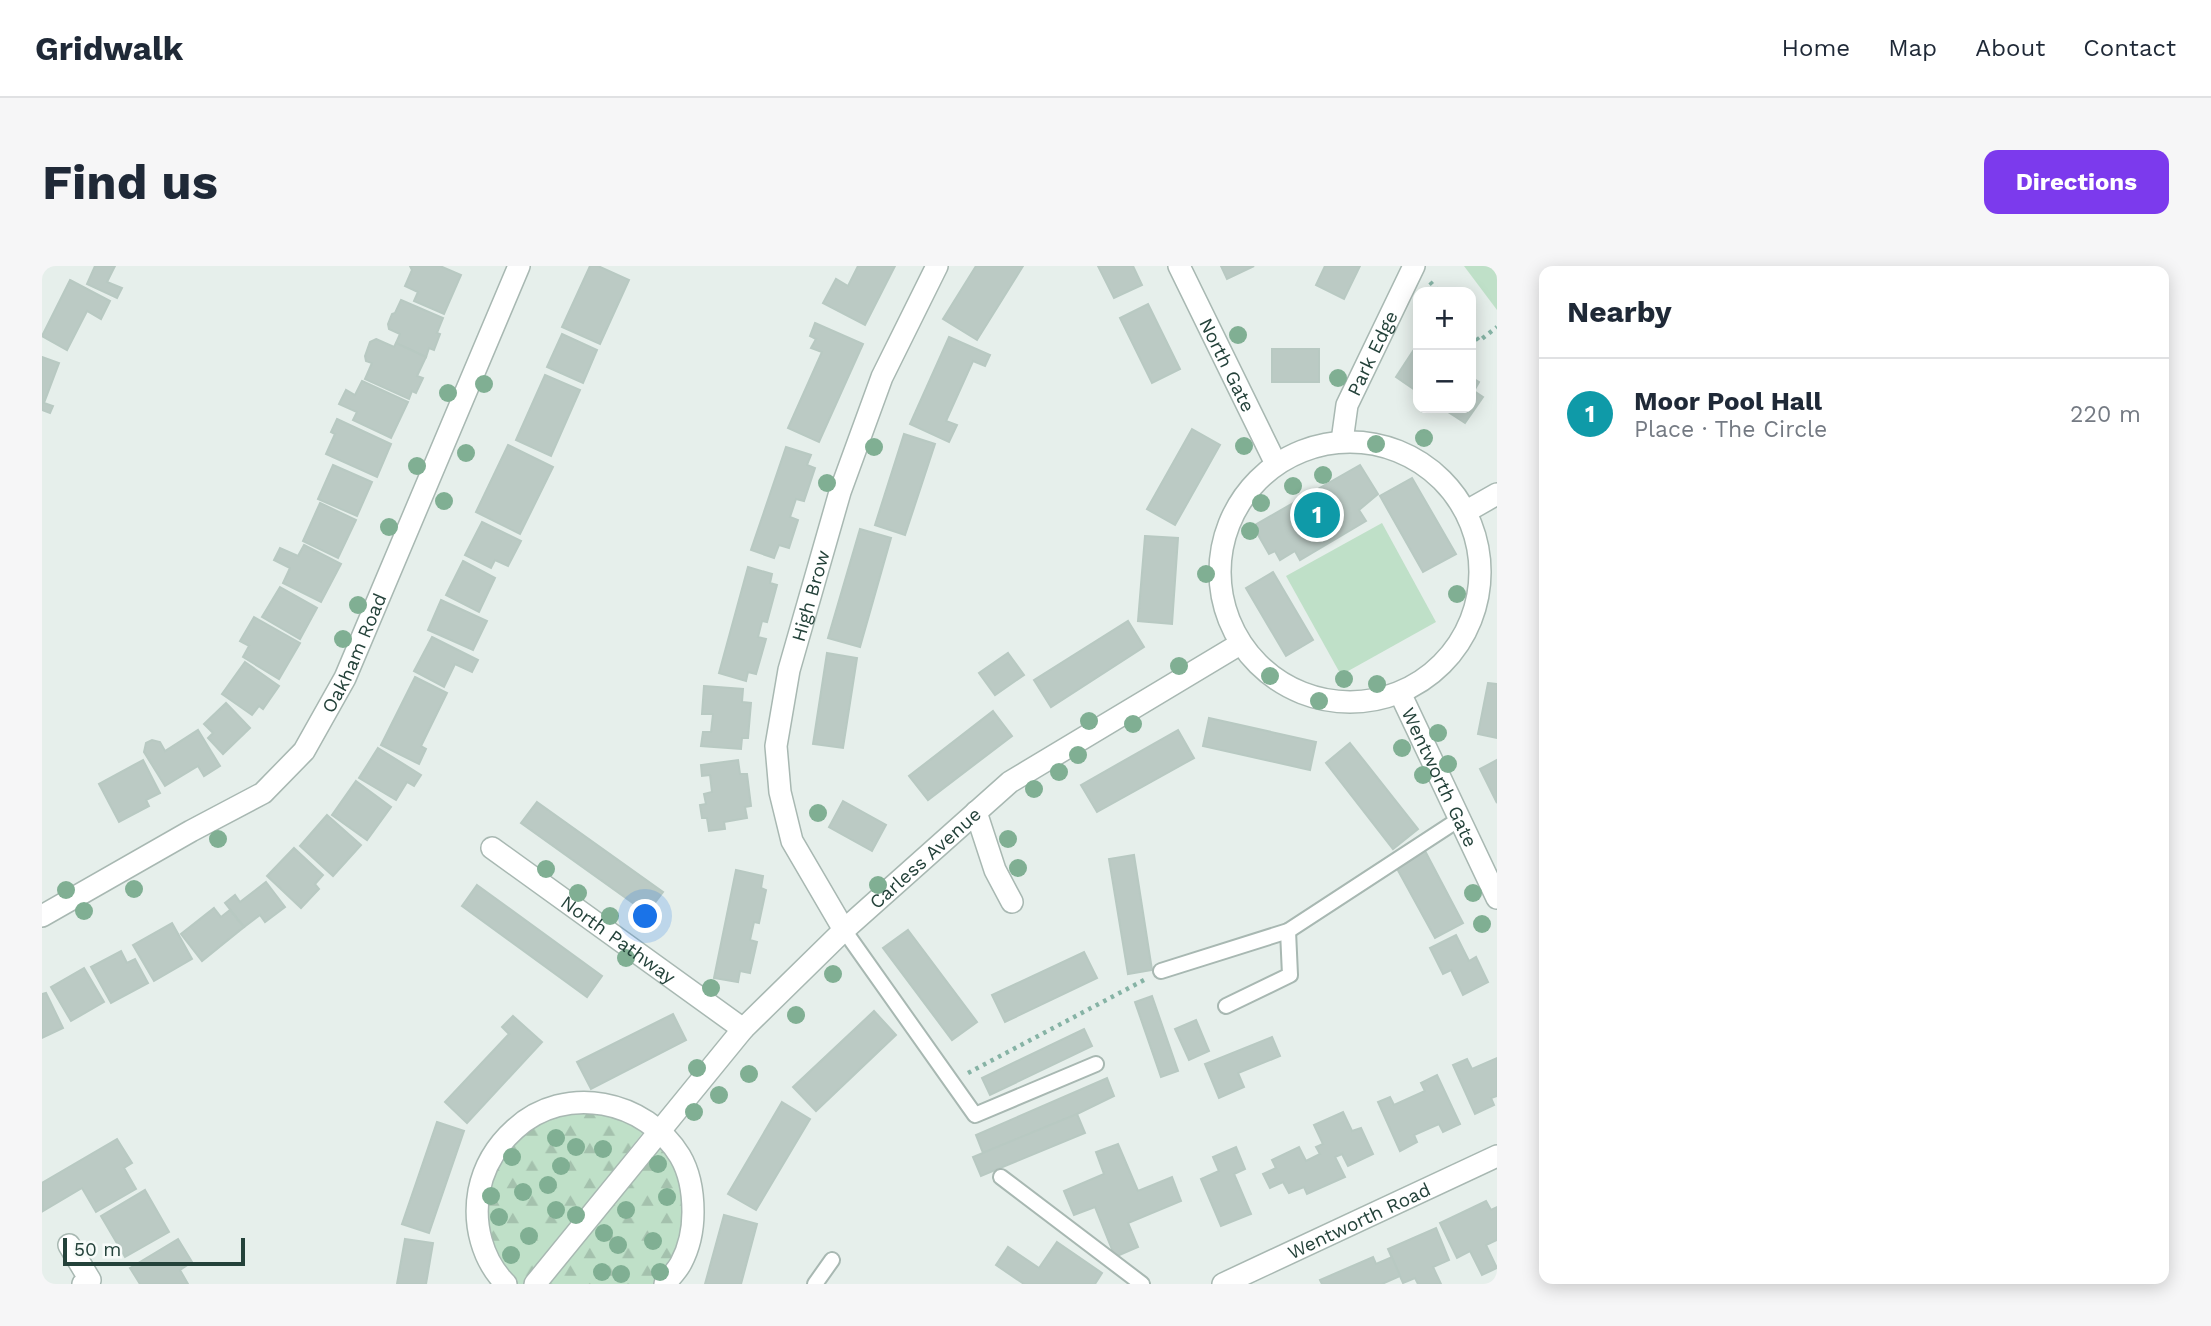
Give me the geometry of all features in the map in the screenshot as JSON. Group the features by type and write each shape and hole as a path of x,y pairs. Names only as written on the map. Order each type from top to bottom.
{"street":[{"name":"Oakham Road","path":"42,916 263,793 304,751 345,678 519,266"},
{"name":"High Brow","path":"844,930 792,842 780,792 776,746 789,670 840,492 882,377 937,266"},
{"name":"North Gate","path":"1180,266 1276,464"},
{"name":"Park Edge","path":"1342,441 1347,405 1414,266"},
{"path":"1342,441 1380,444 1415,457 1445,480 1467,510 1480,552 1479,595 1465,636 1438,670 1401,693 1365,702 1329,702 1294,691 1274,678 1264,671 1240,644 1224,607 1219,567 1227,527 1247,492 1276,464 1308,448 1342,441"},
{"path":"1467,510 1497,494"},
{"name":"Carless Avenue","path":"535,1284 743,1029 844,930 1010,782 1240,644"},
{"name":"Wentworth Gate","path":"1401,693 1497,898"},
{"path":"975,812 995,870 1012,902"},
{"name":"North Pathway","path":"492,848 743,1029"},
{"path":"506,1284 497,1275 481,1244 476,1209 482,1174 499,1143 526,1119 558,1105 593,1102 628,1110 660,1131 681,1157 693,1191 693,1228 681,1263 665,1284"},
{"name":"Wentworth Road","path":"1223,1284 1497,1156"},
{"path":"69,1244 88,1283"}],"lane":[{"path":"1161,971 1288,931 1461,818"},
{"path":"844,930 975,1115 1096,1064"},
{"path":"1226,1006 1290,975 1288,931"},
{"path":"1001,1177 1142,1284"},
{"path":"815,1284 832,1259"}],"path":[{"path":"1476,337 1479,341 1497,327"},
{"path":"952,1082 1161,971"}],"green space":[{"path":"1464,266 1497,266 1497,310"},
{"path":"1382,523 1436,622 1341,675 1286,576"},
{"path":"588,1111 617,1116 645,1130 524,1284 516,1284 501,1266 490,1241 486,1219 492,1176 502,1157 534,1127 559,1115"},
{"path":"656,1141 674,1164 685,1193 686,1222 679,1251 655,1284 543,1284"}],"building":[{"path":"95,266 115,266 107,282 122,288 117,298 87,284"},
{"path":"410,266 440,266 461,275 444,314 414,301 418,292 405,286 412,270"},
{"path":"590,266 598,266 629,280 600,344 562,327"},
{"path":"858,266 895,266 865,325 823,303 836,279 848,286"},
{"path":"976,266 1023,266 977,340 943,319"},
{"path":"1098,266 1133,266 1142,285 1114,298"},
{"path":"1221,266 1254,266 1227,279"},
{"path":"1325,266 1360,266 1344,299 1316,285"},
{"path":"70,280 110,301 101,319 87,311 67,350 42,336"},
{"path":"401,300 443,318 434,350 429,348 426,357 396,343 400,334 389,329 392,314"},
{"path":"1148,304 1180,369 1152,383 1120,318"},
{"path":"815,323 863,344 819,442 788,428 822,352 811,348 816,339 810,336"},
{"path":"562,334 597,350 583,383 547,367"},
{"path":"949,337 990,355 985,366 973,361 946,421 957,425 949,442 910,424"},
{"path":"376,339 394,347 396,343 426,357 417,376 423,378 416,393 412,391 409,399 365,379 372,363 366,361 365,356 370,342"},
{"path":"1272,349 1319,349 1319,382 1272,382"},
{"path":"1413,351 1413,389 1396,377"},
{"path":"42,357 59,363 44,403 53,406 50,413 42,410"},
{"path":"545,375 580,390 551,456 516,440"},
{"path":"362,381 408,402 391,438 353,420 357,412 339,404 346,390 355,395"},
{"path":"1476,392 1483,397 1476,407"},
{"path":"1450,413 1472,413 1465,423"},
{"path":"337,419 391,444 377,477 326,454 335,434 331,432"},
{"path":"1192,429 1220,445 1175,525 1147,509"},
{"path":"904,434 935,444 905,535 875,525"},
{"path":"508,445 553,467 520,534 476,512"},
{"path":"786,447 811,455 807,465 815,468 804,501 796,499 790,517 798,520 789,548 779,545 774,558 751,550"},
{"path":"333,465 372,482 357,516 318,499"},
{"path":"1360,465 1378,494 1359,510 1366,521 1300,560 1295,551 1280,560 1275,551 1269,554 1253,526"},
{"path":"1412,478 1456,554 1423,572 1380,496"},
{"path":"320,503 356,520 338,558 303,541"},
{"path":"482,522 521,541 508,566 495,560 491,568 465,555"},
{"path":"860,529 891,538 860,647 828,638"},
{"path":"1145,536 1178,538 1172,624 1138,621"},
{"path":"304,545 341,564 321,602 283,583 290,568 274,560 280,548 298,556"},
{"path":"463,561 495,578 479,612 446,595"},
{"path":"748,567 772,574 770,583 777,585 767,622 762,621 758,637 766,639 756,674 748,672 746,681 719,673"},
{"path":"1273,572 1313,640 1286,656 1246,588"},
{"path":"280,587 317,608 300,639 262,617"},
{"path":"441,600 487,621 473,650 428,630"},
{"path":"254,617 300,643 279,679 243,657 249,646 240,641"},
{"path":"1128,621 1144,647 1051,707 1034,680"},
{"path":"432,637 478,660 472,672 455,664 444,687 414,671"},
{"path":"827,653 857,658 843,748 813,744"},
{"path":"1008,653 1024,675 995,695 979,673"},
{"path":"245,662 279,686 263,709 259,706 252,715 222,694"},
{"path":"415,677 447,693 421,746 426,749 419,764 381,745"},
{"path":"1488,683 1497,684 1497,738 1478,734"},
{"path":"704,686 743,689 742,702 751,703 748,738 742,738 741,749 701,746 703,732 711,732 713,714 702,714"},
{"path":"226,703 250,728 223,754 208,738 213,733 204,724"},
{"path":"993,711 1012,736 928,800 909,776"},
{"path":"1209,718 1316,742 1310,770 1203,746"},
{"path":"198,730 220,766 204,776 198,766 165,786 144,752 146,743 152,740 160,742 165,751"},
{"path":"1178,730 1194,758 1097,812 1081,785"},
{"path":"1350,743 1418,829 1393,849 1326,763"},
{"path":"378,748 421,775 414,786 407,782 396,800 359,778"},
{"path":"143,760 160,793 146,800 149,806 119,822 99,784"},
{"path":"738,760 740,774 747,774 751,806 745,807 747,818 724,822 725,829 709,831 707,818 702,818 700,805 706,804 704,794 712,792 710,775 702,776 701,765"},
{"path":"1497,760 1497,803 1480,769"},
{"path":"356,781 391,807 367,840 332,815"},
{"path":"843,801 886,825 872,851 829,827"},
{"path":"537,802 663,892 647,913 521,823"},
{"path":"327,815 361,845 333,876 300,846"},
{"path":"294,848 323,875 315,884 319,889 301,908 267,876"},
{"path":"1424,849 1463,923 1435,938 1395,865"},
{"path":"1134,855 1152,970 1128,974 1109,859"},
{"path":"736,870 763,876 761,888 766,890 759,923 754,922 750,940 757,942 750,973 740,971 738,982 714,978"},
{"path":"266,882 285,907 265,922 260,915 244,927 225,903 235,895 240,902"},
{"path":"477,885 602,976 587,997 462,906"},
{"path":"214,908 221,917 230,910 244,927 202,961 181,934"},
{"path":"172,923 192,959 154,981 133,945"},
{"path":"908,930 977,1022 952,1040 883,948"},
{"path":"1456,935 1469,961 1476,957 1488,982 1463,995 1451,970 1443,974 1430,948"},
{"path":"121,951 127,963 135,959 148,983 111,1003 91,967"},
{"path":"1084,952 1097,978 1005,1022 992,995"},
{"path":"84,968 104,1002 71,1021 51,987"},
{"path":"46,993 63,1028 42,1038 42,994"},
{"path":"1152,996 1178,1071 1161,1077 1135,1002"},
{"path":"874,1011 896,1035 816,1111 793,1087"},
{"path":"673,1014 686,1040 591,1089 577,1062"},
{"path":"513,1016 542,1042 467,1123 445,1102 509,1034 502,1027"},
{"path":"1196,1020 1209,1051 1189,1060 1175,1029"},
{"path":"1084,1029 1092,1046 990,1095 982,1078"},
{"path":"1272,1037 1280,1056 1238,1073 1244,1087 1219,1098 1205,1064"},
{"path":"1497,1058 1497,1096 1491,1098 1494,1105 1475,1114 1453,1065 1467,1059 1472,1069"},
{"path":"1437,1075 1460,1124 1443,1132 1439,1124 1414,1135 1417,1142 1400,1151 1378,1102 1390,1097 1394,1105 1425,1091 1421,1083"},
{"path":"1107,1078 1114,1096 983,1153 976,1135"},
{"path":"782,1102 810,1119 756,1210 728,1194"},
{"path":"1343,1112 1352,1131 1361,1128 1373,1154 1348,1166 1342,1154 1335,1157 1345,1177 1307,1194 1304,1187 1289,1193 1283,1182 1270,1188 1263,1174 1276,1168 1272,1160 1299,1147 1306,1161 1320,1154 1316,1147 1323,1144 1314,1125"},
{"path":"1077,1114 1085,1133 981,1176 973,1157"},
{"path":"437,1122 464,1131 429,1233 402,1224"},
{"path":"117,1139 132,1163 124,1168 136,1189 96,1212 82,1188 43,1211 42,1183"},
{"path":"1118,1144 1138,1191 1172,1177 1181,1201 1128,1223 1138,1247 1115,1257 1095,1207 1074,1215 1064,1191 1104,1174 1096,1152"},
{"path":"1236,1147 1245,1169 1234,1174 1251,1214 1221,1226 1201,1179 1219,1171 1213,1157"},
{"path":"145,1190 169,1232 125,1257 101,1216"},
{"path":"1486,1201 1491,1210 1497,1207 1497,1240 1486,1245 1497,1268 1482,1275 1470,1251 1457,1258 1440,1223"},
{"path":"724,1215 757,1224 741,1284 705,1284"},
{"path":"1436,1228 1449,1260 1433,1267 1441,1284 1418,1284 1415,1278 1403,1283 1388,1249"},
{"path":"178,1239 192,1262 180,1270 188,1284 140,1284 130,1268"},
{"path":"405,1239 433,1243 426,1284 397,1284"},
{"path":"1057,1242 1102,1273 1095,1284 1024,1284 996,1265 1008,1247 1039,1268"},
{"path":"1373,1257 1376,1264 1392,1257 1400,1276 1382,1284 1322,1284 1320,1280"}],"place":[{"name":"Moor Pool Hall","path":"1317,515"}]}
